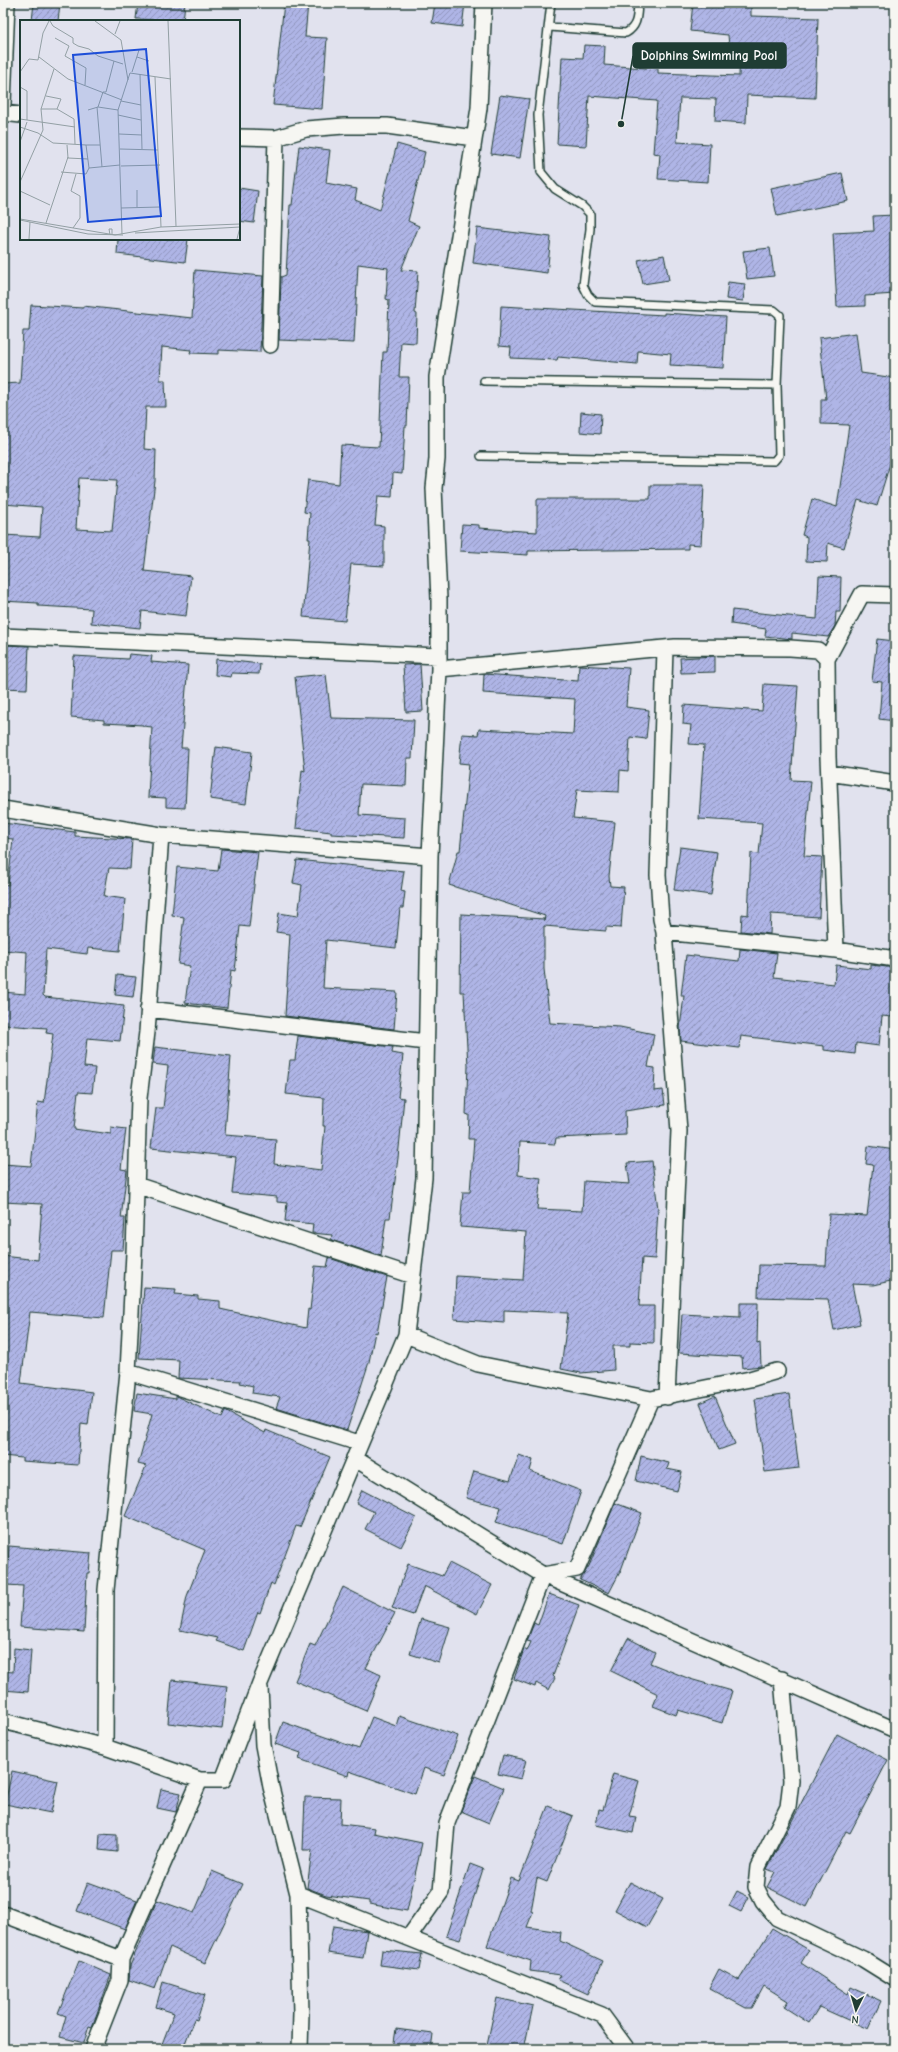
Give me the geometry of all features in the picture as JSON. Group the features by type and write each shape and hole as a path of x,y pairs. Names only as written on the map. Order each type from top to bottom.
{"street":[{"path":"3,104 7,3"},
{"path":"3,1721 105,1747 200,1780 223,1780 260,1683 359,1443 406,1335 424,1178 430,856 438,662 438,599 434,488 437,459 437,377 479,108 484,3"},
{"path":"3,113 20,115"},
{"path":"240,137 276,138 306,129 344,126 386,126 474,138"},
{"path":"270,345 276,138"},
{"path":"836,950 829,772 827,659 862,594 895,595"},
{"path":"3,636 438,662 664,649 675,647 790,648 818,650 827,659"},
{"path":"664,649 658,875 661,919 664,932 679,1131 667,1397"},
{"path":"829,772 895,783"},
{"path":"3,809 160,835 430,856"},
{"path":"105,1747 106,1590 128,1372 139,1098 148,1009 160,835"},
{"path":"664,932 836,950 895,960"},
{"path":"148,1009 426,1042"},
{"path":"136,1185 413,1276"},
{"path":"406,1335 478,1364 651,1399 667,1397 750,1379 777,1371"},
{"path":"128,1372 359,1443"},
{"path":"543,1576 577,1569 651,1399"},
{"path":"354,1458 543,1576 895,1730"},
{"path":"409,1937 441,1892 447,1823 543,1576"},
{"path":"782,1680 790,1781 788,1807 758,1867 756,1887 763,1901 777,1918 863,1960 895,1979"},
{"path":"260,1683 266,1759 271,1787 298,1894 301,2013 300,2049"},
{"path":"93,2049 120,1980 121,1958 200,1780"},
{"path":"298,1894 602,2015 627,2049"},
{"path":"3,1914 121,1958"}],"lane":[{"path":"480,456 774,461 779,455 778,385 780,314 774,310 595,302 588,295 583,285 590,229 590,214 582,206 555,189 541,172 538,115 550,27 551,3"},
{"path":"550,27 626,33 633,29 637,21 638,3"},
{"path":"484,381 778,385"}],"building":[{"path":"34,3 60,3 58,20 32,20"},
{"path":"138,3 185,3 183,20 136,19"},
{"path":"284,3 308,3 305,37 327,38 322,109 273,105"},
{"path":"435,3 465,3 462,27 432,23"},
{"path":"693,3 751,3 751,16 818,18 815,98 747,95 746,123 715,121 716,99 680,98 677,142 710,144 708,182 658,179 660,154 653,153 657,101 589,96 586,146 557,144 562,57 583,58 584,45 605,46 604,65 658,69 658,73 739,76 740,46 729,46 728,35 690,31"},
{"path":"500,95 529,99 520,158 491,154"},
{"path":"397,144 425,152 408,221 419,226 401,270 418,271 415,313 417,314 416,343 401,342 399,377 409,377 407,426 405,426 402,474 393,473 392,497 378,496 375,525 384,526 384,566 351,564 345,621 303,617 310,539 308,539 310,513 304,512 308,480 339,484 341,445 379,447 383,352 387,352 389,300 386,299 388,268 358,264 354,343 279,340 281,277 286,275 290,205 292,205 299,146 330,150 326,183 357,189 355,200 380,210"},
{"path":"842,173 848,201 777,216 771,188"},
{"path":"240,188 258,191 254,223 240,221"},
{"path":"895,215 895,294 865,296 865,306 837,307 833,233 874,231 873,216"},
{"path":"477,228 551,237 547,273 473,263"},
{"path":"118,240 188,240 185,262 117,254"},
{"path":"770,248 774,276 747,279 743,251"},
{"path":"664,255 669,280 643,284 638,260"},
{"path":"195,270 263,276 260,352 219,350 219,354 190,353 191,350 162,347 160,380 165,380 166,407 146,407 144,449 156,450 155,481 144,571 191,576 186,616 142,611 140,628 91,623 92,609 38,606 38,603 3,601 3,535 40,537 42,507 3,504 3,384 20,383 23,331 29,331 31,305 83,308 83,306 192,318","holes":["79,478 117,480 112,531 76,529"]},
{"path":"728,282 745,284 743,301 726,299"},
{"path":"501,306 726,317 723,368 670,365 671,354 638,351 637,364 558,357 557,360 510,358 511,347 499,346"},
{"path":"856,333 861,373 895,378 895,442 893,454 877,506 858,500 844,548 828,543 827,562 806,561 807,537 802,535 812,499 837,507 849,425 821,424 821,399 826,399 819,338"},
{"path":"581,412 601,414 600,434 580,432"},
{"path":"650,485 704,485 701,545 688,544 688,549 528,551 528,555 460,551 462,524 479,525 479,528 537,532 537,499 650,499"},
{"path":"819,576 841,577 840,612 836,612 835,626 828,637 792,633 792,639 765,636 766,629 731,624 732,610 817,619"},
{"path":"877,639 895,641 895,721 879,719 882,682 872,681"},
{"path":"3,645 29,646 27,689 3,688"},
{"path":"129,654 152,656 151,662 188,665 181,748 188,748 185,808 166,807 166,798 148,797 152,727 143,725 104,723 104,720 71,717 74,656 128,659"},
{"path":"715,656 715,672 681,673 680,658"},
{"path":"216,659 260,664 259,674 232,673 231,677 215,675"},
{"path":"420,664 423,711 406,712 403,665"},
{"path":"579,665 629,668 626,707 649,710 646,739 630,737 628,771 620,770 619,792 577,790 573,818 615,822 609,876 610,886 624,887 621,928 606,927 606,931 544,926 544,969 550,1023 620,1027 654,1034 648,1067 655,1068 654,1091 663,1090 665,1105 625,1111 626,1135 556,1138 555,1144 520,1142 518,1175 541,1178 537,1209 582,1211 584,1181 630,1184 627,1163 652,1161 658,1209 655,1259 642,1258 639,1306 654,1306 654,1343 630,1342 630,1346 613,1346 614,1370 581,1373 561,1369 568,1313 504,1310 504,1323 454,1319 456,1276 523,1280 526,1232 460,1227 463,1192 470,1192 474,1139 468,1139 469,1115 466,1114 468,1066 464,992 460,992 461,914 544,919 544,921 545,916 449,885 458,851 460,851 469,764 459,763 462,734 478,735 479,729 573,734 575,699 483,693 484,674 578,681"},
{"path":"326,674 331,718 414,720 412,758 407,758 406,786 361,784 359,815 405,818 404,838 331,834 331,832 296,828 302,770 305,771 295,677"},
{"path":"764,684 798,686 791,780 811,781 804,856 822,857 819,917 771,914 770,934 741,931 742,914 748,915 751,853 759,854 762,823 699,819 704,745 689,744 691,725 683,724 684,705 762,711"},
{"path":"216,747 252,752 246,804 210,799"},
{"path":"3,823 75,832 75,836 132,839 130,869 109,868 104,896 125,899 120,951 88,948 87,954 46,949 43,995 45,997 124,1006 120,1041 87,1038 84,1067 95,1068 92,1093 78,1092 74,1129 111,1134 111,1127 126,1129 121,1169 127,1170 121,1218 125,1218 123,1250 111,1250 104,1318 30,1312 21,1383 92,1392 88,1425 81,1424 78,1465 22,1461 22,1458 3,1456 3,1256 38,1260 42,1204 3,1202 3,1164 31,1166 38,1102 44,1103 53,1034 46,1033 47,1028 3,1025 3,992 25,994 27,952 3,950 3,884 8,885 13,839 3,838"},
{"path":"680,847 717,852 711,895 674,890"},
{"path":"221,849 258,852 249,927 240,926 235,971 231,970 227,1008 185,1003 190,966 178,964 184,917 172,915 177,867 218,871"},
{"path":"297,860 404,871 401,891 405,892 403,908 400,908 396,948 326,940 323,988 397,992 394,1029 285,1016 290,934 276,932 279,913 298,916 302,885 293,883"},
{"path":"740,949 777,953 774,977 834,984 836,965 871,969 871,965 895,968 895,989 892,1017 882,1016 879,1046 856,1043 855,1054 824,1050 824,1046 741,1036 739,1048 681,1041 680,1028 684,996 681,996 686,955 739,961"},
{"path":"117,975 136,977 133,997 115,995"},
{"path":"298,1036 393,1047 392,1053 403,1055 398,1097 404,1098 398,1158 390,1218 386,1218 381,1256 331,1240 332,1235 312,1233 313,1224 285,1221 287,1203 277,1202 277,1197 232,1193 236,1157 151,1148 156,1108 163,1108 168,1066 153,1064 155,1047 231,1056 225,1135 276,1139 274,1164 321,1170 325,1126 323,1126 324,1098 286,1094 290,1060 295,1060"},
{"path":"868,1146 895,1150 895,1280 873,1285 852,1284 860,1324 834,1330 828,1299 758,1297 759,1265 826,1266 829,1214 867,1216 873,1165 866,1164"},
{"path":"329,1258 387,1277 377,1333 375,1332 369,1362 347,1430 276,1408 280,1397 252,1393 253,1386 240,1383 241,1381 178,1378 179,1360 139,1358 144,1287 176,1289 175,1294 198,1296 198,1299 220,1301 220,1309 306,1328 308,1309 310,1310 315,1266 327,1267"},
{"path":"740,1303 758,1303 757,1344 760,1343 761,1366 743,1368 742,1357 679,1353 682,1314 740,1317"},
{"path":"137,1393 176,1399 176,1396 222,1418 225,1411 265,1433 266,1430 330,1457 300,1527 296,1526 274,1585 271,1583 260,1613 258,1612 244,1651 216,1641 218,1638 180,1630 187,1596 205,1550 125,1516 146,1466 138,1464 152,1414 134,1411"},
{"path":"789,1394 799,1468 765,1472 755,1399"},
{"path":"715,1396 735,1444 719,1450 700,1403"},
{"path":"519,1455 533,1460 530,1471 581,1491 563,1544 496,1522 501,1507 466,1498 474,1471 510,1481"},
{"path":"641,1456 669,1463 667,1469 682,1472 677,1491 636,1481"},
{"path":"362,1490 416,1518 401,1547 365,1529 374,1512 356,1503"},
{"path":"615,1503 642,1513 621,1570 609,1593 580,1580 589,1566"},
{"path":"9,1546 91,1553 89,1573 87,1573 84,1632 20,1627 23,1586 7,1585"},
{"path":"449,1563 492,1585 477,1614 424,1586 413,1615 392,1608 408,1564 442,1576"},
{"path":"343,1587 395,1613 366,1668 381,1675 366,1711 295,1681 310,1644 315,1646"},
{"path":"549,1594 579,1605 553,1676 555,1678 549,1690 536,1683 535,1687 514,1679 524,1649 527,1651 531,1642 527,1641 534,1623 538,1625"},
{"path":"421,1619 450,1627 439,1663 410,1654"},
{"path":"628,1638 655,1652 650,1663 690,1679 732,1691 722,1723 678,1710 676,1715 653,1706 658,1694 611,1671"},
{"path":"14,1648 31,1650 28,1692 3,1690 3,1671 13,1672"},
{"path":"172,1680 227,1686 222,1729 168,1723"},
{"path":"399,1716 458,1736 444,1775 424,1768 415,1794 349,1771 348,1776 299,1759 301,1753 275,1744 283,1722 359,1749 372,1717 396,1726"},
{"path":"837,1734 888,1760 850,1833 846,1831 807,1907 767,1887 775,1872 767,1869"},
{"path":"503,1755 526,1760 521,1779 498,1774"},
{"path":"12,1771 58,1781 51,1813 5,1804"},
{"path":"613,1774 639,1781 629,1816 636,1817 633,1833 596,1825 599,1809 603,1810"},
{"path":"475,1776 504,1788 489,1823 461,1811"},
{"path":"161,1789 181,1793 176,1812 157,1808"},
{"path":"305,1797 341,1798 340,1824 375,1828 374,1833 422,1843 407,1911 369,1904 369,1901 326,1895 307,1888 312,1850 303,1850"},
{"path":"548,1806 573,1816 547,1882 537,1878 531,1911 533,1912 527,1927 561,1932 560,1941 603,1961 588,1994 558,1980 561,1975 530,1971 531,1961 487,1946 511,1878 519,1881"},
{"path":"100,1834 117,1835 117,1852 99,1850"},
{"path":"470,1864 483,1869 460,1940 446,1936"},
{"path":"212,1871 243,1884 205,1963 170,1947 155,1989 129,1980 130,1966 157,1900 194,1913"},
{"path":"88,1882 137,1900 125,1929 77,1911"},
{"path":"630,1882 663,1899 647,1927 615,1910"},
{"path":"737,1891 749,1897 741,1912 729,1906"},
{"path":"333,1926 367,1931 363,1958 328,1953"},
{"path":"772,1928 809,1950 801,1963 848,1994 851,1987 881,2001 868,2029 819,2007 809,2023 784,2007 788,2001 764,1986 752,2008 746,2008 709,1988 719,1969 739,1980"},
{"path":"382,1950 422,1954 419,1970 380,1965"},
{"path":"79,1961 111,1975 92,2027 89,2026 84,2043 60,2037 66,2016 58,2013"},
{"path":"163,1982 205,1995 197,2020 194,2019 183,2049 160,2049 174,2013 156,2007"},
{"path":"497,1998 533,2006 524,2049 486,2049"},
{"path":"396,2029 433,2034 431,2049 393,2049"}],"place":[{"name":"Dolphins Swimming Pool","path":"621,124"}]}
